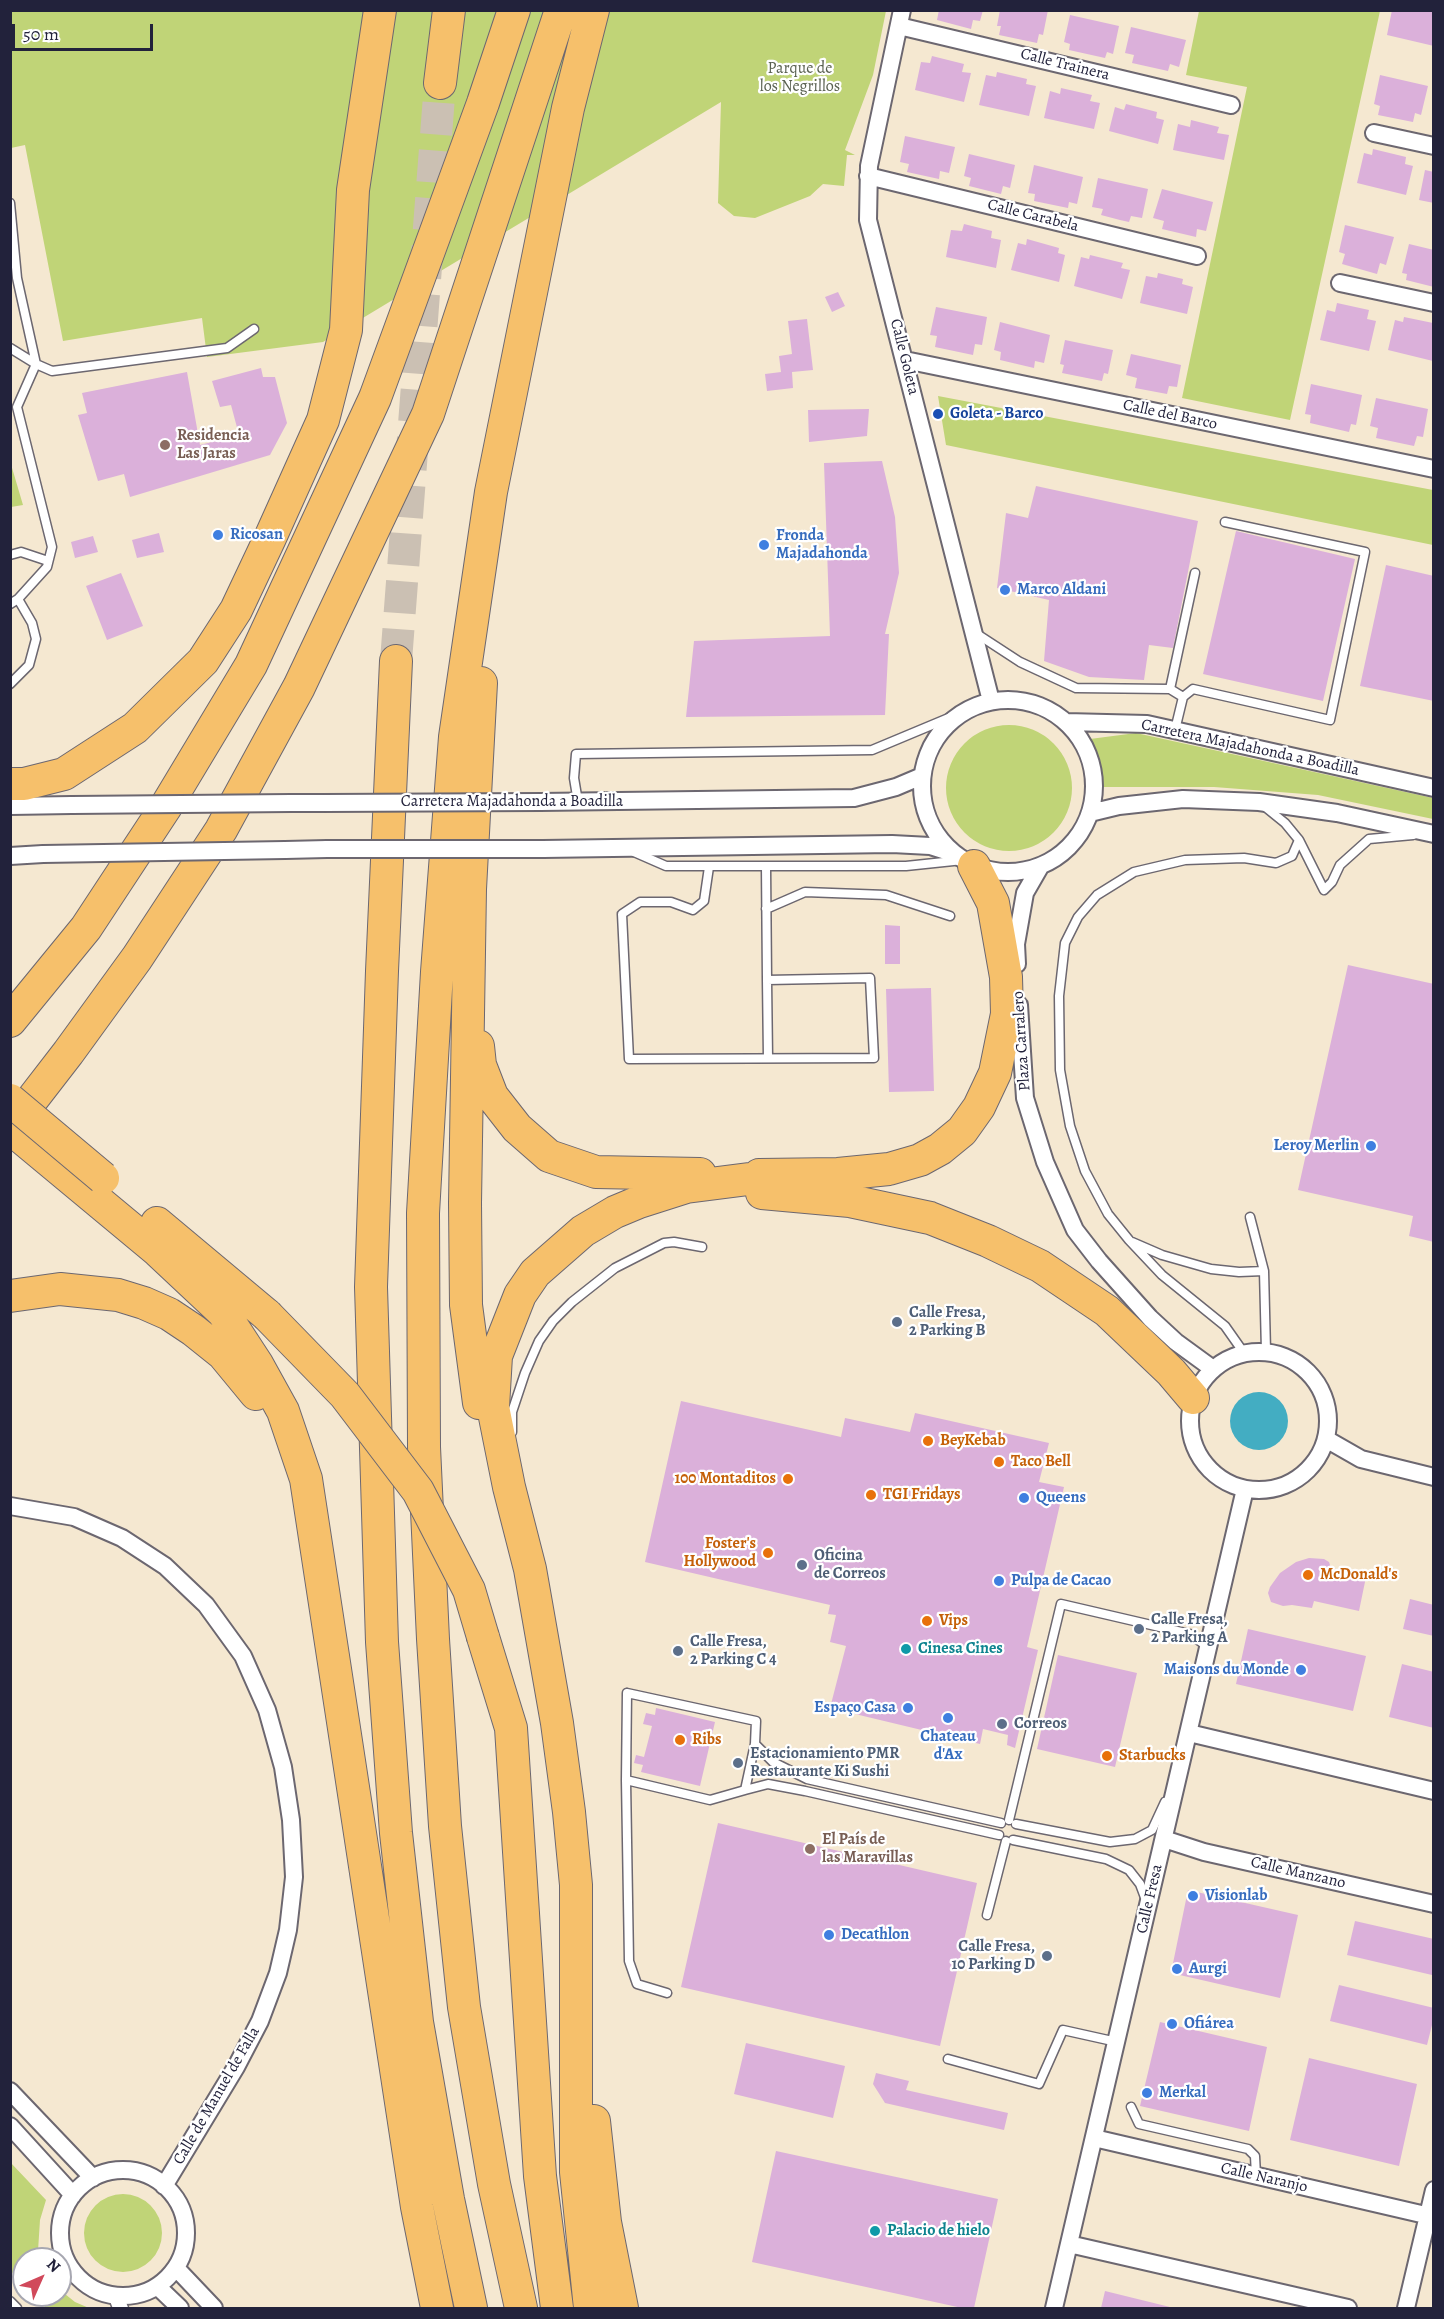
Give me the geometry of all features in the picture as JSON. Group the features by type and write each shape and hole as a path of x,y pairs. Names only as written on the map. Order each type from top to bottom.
{"highway":[{"path":"10,784 24,784 64,774 135,728 203,661 236,610 323,420 346,330 352,190 380,10"},
{"path":"440,83 449,10"},
{"path":"10,1021 86,928 165,808 251,665 375,398 483,104 514,10"},
{"path":"557,2308 540,2176 511,1728 469,1590 418,1491 345,1395 267,1315 96,1186 10,1128 137,958 221,830 299,687 428,414 561,10"},
{"path":"521,2308 494,2184 464,2007 444,1815 424,1447 423,1213 437,972 455,737 491,492 568,108 593,10"},
{"path":"491,492 470,890 465,1203 466,1305 480,1411 509,1531 541,1636"},
{"path":"396,661 382,959 371,1287 382,1642 396,1833 417,2022 448,2199 471,2308"},
{"path":"470,890 480,1065 492,1096 517,1128 549,1156 596,1172 838,1174 889,1169 920,1160 940,1149 962,1131 979,1107 995,1073 1007,1014 1006,977 993,903 963,860"},
{"path":"1006,977 1016,944"},
{"path":"10,1100 158,1251 222,1312 257,1364 283,1411 306,1479 412,2174 437,2308"},
{"path":"590,2308 576,2172 576,1885 569,1812 557,1723 530,1569 509,1487 493,1407 496,1356 520,1295 535,1273 584,1231 615,1212 686,1188 780,1175"},
{"path":"639,1202 755,1192 850,1201 930,1218 988,1241 1040,1266 1076,1289 1107,1311 1171,1372 1193,1398"},
{"path":"10,1296 60,1289 118,1295 169,1314 194,1330 223,1354 241,1374 273,1419 293,1474 319,1560"},
{"path":"577,1977 605,2222 622,2308"}],"street":[{"name":"Calle Trainera","path":"901,18 1231,105"},
{"name":"Calle Goleta","path":"901,18 868,176 868,220 991,701"},
{"path":"1374,133 1434,146"},
{"name":"Calle Carabela","path":"868,176 1197,256"},
{"path":"1340,283 1434,303"},
{"name":"Calle del Barco","path":"905,360 1434,469"},
{"path":"10,856 327,849 543,849 892,844 930,846 963,860 996,872 1018,872 1040,867 1057,858 1071,846 1082,831 1090,813 1094,789 1092,764 1082,741 1065,722 1043,707 1017,700 991,701 963,712 947,724 935,739 926,756 921,797 927,818 938,837 963,860"},
{"name":"Carretera Majadahonda a Boadilla","path":"1065,722 1147,724 1434,788"},
{"name":"Carretera Majadahonda a Boadilla","path":"10,806 854,798 896,787 922,776"},
{"path":"1090,813 1119,806 1183,799 1259,802 1337,813 1432,834"},
{"name":"Plaza Carralero","path":"1040,867 1025,893 1016,944 1025,1098 1045,1162 1075,1230 1099,1261 1150,1318 1176,1342 1213,1369"},
{"path":"1266,1352 1285,1356 1302,1366 1316,1382 1325,1399 1327,1409 1326,1439 1318,1458 1304,1474 1286,1485 1266,1490 1245,1489 1223,1480 1205,1465 1194,1444 1189,1422 1193,1398 1201,1382 1227,1359 1244,1353 1266,1352"},
{"path":"1326,1439 1361,1459 1434,1477"},
{"name":"Calle Fresa","path":"1054,2308 1245,1489"},
{"name":"Calle de Manuel de Falla","path":"10,1506 74,1516 122,1538 165,1566 207,1605 243,1656 267,1710 284,1767 291,1820 294,1877 288,1930 278,1974 260,2021 236,2067 164,2186"},
{"path":"1189,1733 1434,1791"},
{"name":"Calle Manzano","path":"1164,1839 1204,1851 1434,1904"},
{"path":"10,2091 93,2178"},
{"path":"10,2126 73,2195"},
{"name":"Calle Naranjo","path":"1094,2139 1430,2217"},
{"path":"111,2171 130,2171 148,2176 164,2186 176,2200 183,2216 186,2234 183,2251 176,2268 157,2286 118,2302 83,2282 70,2268 62,2250 60,2231 63,2212 73,2195 93,2178 111,2171"},
{"path":"1406,2308 1430,2217 1434,2190"},
{"path":"1070,2244 1348,2308"},
{"path":"176,2268 214,2308"},
{"path":"157,2286 180,2308"}],"lane":[{"path":"10,203 16,278 36,364 17,407 52,547 47,567 14,601 32,623 36,639 29,665 10,684"},
{"path":"10,348 52,371 227,348 254,329"},
{"path":"1175,730 1183,697 1193,689 1330,720 1365,552 1225,522"},
{"path":"10,555 21,552 48,561"},
{"path":"1170,688 1195,573"},
{"path":"974,632 1020,662 1076,688 1170,688 1183,697"},
{"path":"578,802 574,778 576,754 872,750 963,712"},
{"path":"1259,802 1286,823 1299,840 1324,890 1332,882 1340,865 1369,839 1432,834"},
{"path":"1244,1353 1225,1326 1162,1275 1129,1240 1108,1214 1085,1171 1070,1125 1060,1070 1059,996 1065,943 1078,917 1097,895 1134,872 1185,860 1244,858 1276,863 1292,856 1299,840"},
{"path":"626,848 666,867 906,866 963,860"},
{"path":"766,866 768,1058"},
{"path":"710,867 704,901 693,910 671,902 640,902 622,914 629,1059 874,1058 870,978 767,980"},
{"path":"766,909 805,892 886,896 950,916"},
{"path":"1250,1217 1264,1271 1266,1352"},
{"path":"1129,1240 1162,1255 1211,1269 1239,1272 1264,1271"},
{"path":"511,1442 512,1412 525,1373 539,1341 553,1321 572,1302 615,1268 664,1243 674,1242 702,1247"},
{"path":"523,1500 530,1569"},
{"path":"1009,1822 1060,1604 1190,1634 1209,1647"},
{"path":"667,1993 637,1984 628,1960 627,1693 756,1721 755,1744 745,1790"},
{"path":"755,1744 773,1762 807,1779 1110,1842 1136,1839 1152,1830 1180,1769"},
{"path":"626,1780 710,1800 768,1785 796,1789 1106,1859 1129,1870 1140,1884 1148,1907"},
{"path":"987,1915 1006,1838 999,1826 1009,1822"},
{"path":"1006,1838 1018,1834 1009,1822"},
{"path":"948,2059 1039,2084 1063,2030 1117,2042"},
{"path":"1131,2107 1139,2124 1248,2149 1255,2156 1256,2176"},
{"path":"10,2301 17,2308"}],"green space":[{"name":"Parque de los Negrillos","path":"10,11 886,11 873,75 845,150 855,155 847,155 844,186 823,184 810,196 755,218 734,216 718,203 721,102 323,342 207,357 202,318 63,341 25,145 11,148"},
{"path":"1199,11 1380,11 1290,420 1182,398 1247,87 1186,75"},
{"path":"938,396 1433,490 1433,545 946,445"},
{"path":"10,461 23,505 11,507 10,507"},
{"path":"1009,725 1033,730 1053,744 1067,764 1072,788 1067,812 1053,832 1033,846 1009,851 985,846 965,832 951,812 946,788 951,764 965,744 985,730"},
{"path":"1136,733 1433,798 1433,819 1318,795 1214,787 1101,787 1090,739"},
{"path":"11,2163 46,2200 40,2220 38,2247 12,2247 11,2271"},
{"path":"123,2194 138,2197 151,2205 159,2218 162,2233 159,2248 151,2261 138,2269 123,2272 108,2269 95,2261 87,2248 84,2233 87,2218 95,2205 108,2197"},
{"path":"72,2300 89,2308 46,2308 72,2307"}],"water":[{"path":"1259,1392 1275,1397 1283,1405 1288,1421 1283,1437 1275,1445 1259,1450 1243,1445 1235,1437 1230,1421 1235,1405 1243,1397"}],"building":[{"path":"939,10 983,10 980,21 973,20 971,29 937,20"},
{"path":"1000,10 1048,10 1043,35 1039,34 1037,43 999,35 1001,26 997,26"},
{"path":"1392,10 1434,10 1434,46 1387,35"},
{"path":"1070,15 1119,26 1113,54 1107,52 1105,58 1069,50 1070,44 1064,42"},
{"path":"1131,27 1186,40 1179,67 1170,64 1168,71 1132,63 1134,55 1125,53"},
{"path":"932,56 964,64 962,72 971,73 964,102 915,90 921,62 930,63"},
{"path":"997,72 1027,79 1026,84 1036,86 1029,116 979,105 986,75 996,77"},
{"path":"1380,75 1428,86 1421,115 1415,113 1413,122 1378,115 1380,106 1374,104"},
{"path":"1061,88 1092,95 1090,101 1100,103 1094,129 1044,118 1050,91 1060,94"},
{"path":"1126,104 1157,112 1156,118 1164,120 1158,144 1109,131 1115,107 1124,110"},
{"path":"1191,120 1219,127 1217,133 1229,135 1224,160 1173,150 1178,124 1190,127"},
{"path":"905,136 955,147 949,173 940,171 939,179 907,172 909,164 900,162"},
{"path":"1373,149 1406,157 1405,164 1413,166 1406,195 1357,183 1364,153 1372,155"},
{"path":"969,154 1015,165 1010,188 1003,186 1001,194 969,186 971,178 964,176"},
{"path":"1034,165 1083,177 1077,204 1069,202 1068,208 1034,201 1035,194 1028,193"},
{"path":"1425,170 1434,172 1434,203 1419,200"},
{"path":"1098,178 1148,189 1142,218 1131,216 1129,222 1101,215 1103,209 1092,207"},
{"path":"1162,189 1213,202 1206,231 1197,229 1196,237 1162,229 1164,221 1153,218"},
{"path":"964,224 992,231 991,238 1001,240 996,268 946,257 951,230 962,231"},
{"path":"1345,225 1394,237 1386,265 1380,263 1377,274 1342,264 1345,254 1339,252"},
{"path":"1027,239 1059,248 1058,253 1065,255 1059,282 1011,270 1018,243 1026,245"},
{"path":"1409,244 1434,250 1434,287 1406,280 1407,274 1402,273"},
{"path":"1090,255 1123,263 1121,268 1130,270 1122,299 1074,286 1081,257 1089,259"},
{"path":"1158,273 1183,279 1182,284 1193,287 1187,314 1140,303 1146,276 1157,278"},
{"path":"838,292 845,306 832,312 825,297"},
{"path":"1337,303 1369,310 1367,319 1376,321 1369,351 1320,340 1327,310 1335,312"},
{"path":"936,307 987,317 982,345 975,344 973,355 935,347 937,336 930,335"},
{"path":"1404,317 1433,323 1433,361 1388,350 1395,320 1403,322"},
{"path":"807,319 813,370 792,372 793,388 767,391 765,374 781,372 779,356 792,354 788,321"},
{"path":"1000,322 1050,335 1044,363 1035,361 1034,368 1000,360 1001,352 994,350"},
{"path":"1065,340 1113,350 1108,374 1104,373 1102,381 1062,373 1064,365 1060,364"},
{"path":"1131,354 1181,365 1177,387 1169,386 1167,394 1135,388 1137,378 1126,375"},
{"path":"261,368 263,377 275,377 287,423 270,455 130,497 124,474 98,481 78,415 87,413 82,393 187,372 200,445 239,435 231,405 220,407 212,381"},
{"path":"1311,384 1362,395 1356,425 1351,424 1349,432 1310,423 1311,415 1305,414"},
{"path":"1376,398 1428,409 1423,437 1417,436 1414,446 1376,438 1378,428 1370,426"},
{"path":"869,409 867,436 809,442 808,410"},
{"path":"882,461 895,517 899,573 885,634 889,634 885,715 686,717 694,641 830,636 824,463"},
{"path":"1036,486 1198,521 1173,648 1149,645 1144,680 1089,677 1044,661 1049,600 997,588 1006,513 1028,518"},
{"path":"1236,531 1355,559 1323,701 1203,674"},
{"path":"159,533 164,552 137,558 132,540"},
{"path":"93,536 98,552 75,558 71,542"},
{"path":"1386,565 1434,576 1434,701 1360,686"},
{"path":"121,573 143,626 107,640 86,586"},
{"path":"885,925 900,926 900,964 885,964"},
{"name":"Leroy Merlin","path":"1348,965 1434,984 1434,1242 1409,1236 1413,1216 1298,1190"},
{"path":"931,988 934,1091 889,1092 886,989"},
{"path":"681,1401 841,1437 845,1418 910,1432 915,1413 1049,1443 1039,1482 1064,1487 1027,1647 1038,1650 1015,1748 1007,1745 1008,1735 983,1729 980,1744 830,1708 846,1646 830,1642 836,1615 828,1614 830,1605 645,1562"},
{"path":"1309,1558 1324,1559 1329,1562 1331,1568 1366,1577 1359,1611 1314,1601 1312,1608 1283,1606 1271,1602 1268,1593 1280,1573 1296,1562"},
{"path":"1410,1599 1434,1605 1434,1636 1403,1629"},
{"name":"Maisons du Monde","path":"1248,1629 1366,1656 1353,1711 1236,1684"},
{"path":"1058,1655 1137,1673 1115,1767 1037,1749"},
{"path":"1402,1664 1434,1672 1434,1728 1389,1717"},
{"name":"Ribs","path":"656,1708 715,1722 700,1786 641,1772 643,1765 634,1763 636,1755 644,1757 652,1726 643,1724 646,1713 655,1715"},
{"name":"Decathlon","path":"718,1823 977,1883 940,2046 681,1987"},
{"path":"1188,1890 1298,1915 1280,1998 1171,1973"},
{"path":"1355,1921 1434,1939 1432,1975 1347,1955"},
{"path":"1339,1985 1434,2008 1427,2045 1330,2021"},
{"path":"1160,2022 1267,2047 1249,2131 1140,2106"},
{"path":"746,2043 845,2066 833,2118 734,2094"},
{"path":"1309,2058 1417,2084 1399,2166 1290,2140"},
{"path":"876,2073 909,2081 906,2090 1008,2113 1004,2130 885,2103 873,2084"},
{"name":"Palacio de hielo","path":"776,2151 998,2199 974,2308 962,2308 752,2262"},
{"path":"1105,2291 1174,2308 1101,2308"}],"tunnel":[{"path":"396,661 440,83"}],"place":[{"name":"Goleta - Barco","path":"938,414"},
{"name":"Residencia Las Jaras","path":"165,445"},
{"name":"Ricosan","path":"218,535"},
{"name":"Fronda Majadahonda","path":"764,545"},
{"name":"Marco Aldani","path":"1005,590"},
{"name":"Leroy Merlin","path":"1371,1146"},
{"name":"Calle Fresa, 2 Parking B","path":"897,1322"},
{"name":"BeyKebab","path":"928,1441"},
{"name":"Taco Bell","path":"999,1462"},
{"name":"100 Montaditos","path":"788,1479"},
{"name":"TGI Fridays","path":"871,1495"},
{"name":"Queens","path":"1024,1498"},
{"name":"Foster's Hollywood","path":"768,1553"},
{"name":"Oficina de Correos","path":"802,1565"},
{"name":"McDonald's","path":"1308,1575"},
{"name":"Pulpa de Cacao","path":"999,1581"},
{"name":"Vips","path":"927,1621"},
{"name":"Calle Fresa, 2 Parking A","path":"1139,1629"},
{"name":"Cinesa Cines","path":"906,1649"},
{"name":"Calle Fresa, 2 Parking C 4","path":"678,1651"},
{"name":"Maisons du Monde","path":"1301,1670"},
{"name":"Espaço Casa","path":"908,1708"},
{"name":"Chateau d'Ax","path":"948,1718"},
{"name":"Correos","path":"1002,1724"},
{"name":"Ribs","path":"680,1740"},
{"name":"Starbucks","path":"1107,1756"},
{"name":"Estacionamiento PMR Restaurante Ki Sushi","path":"738,1763"},
{"name":"El País de las Maravillas","path":"810,1849"},
{"name":"Visionlab","path":"1193,1896"},
{"name":"Decathlon","path":"829,1935"},
{"name":"Calle Fresa, 10 Parking D","path":"1047,1956"},
{"name":"Aurgi","path":"1177,1969"},
{"name":"Ofiárea","path":"1172,2024"},
{"name":"Merkal","path":"1147,2093"},
{"name":"Palacio de hielo","path":"875,2231"}]}
